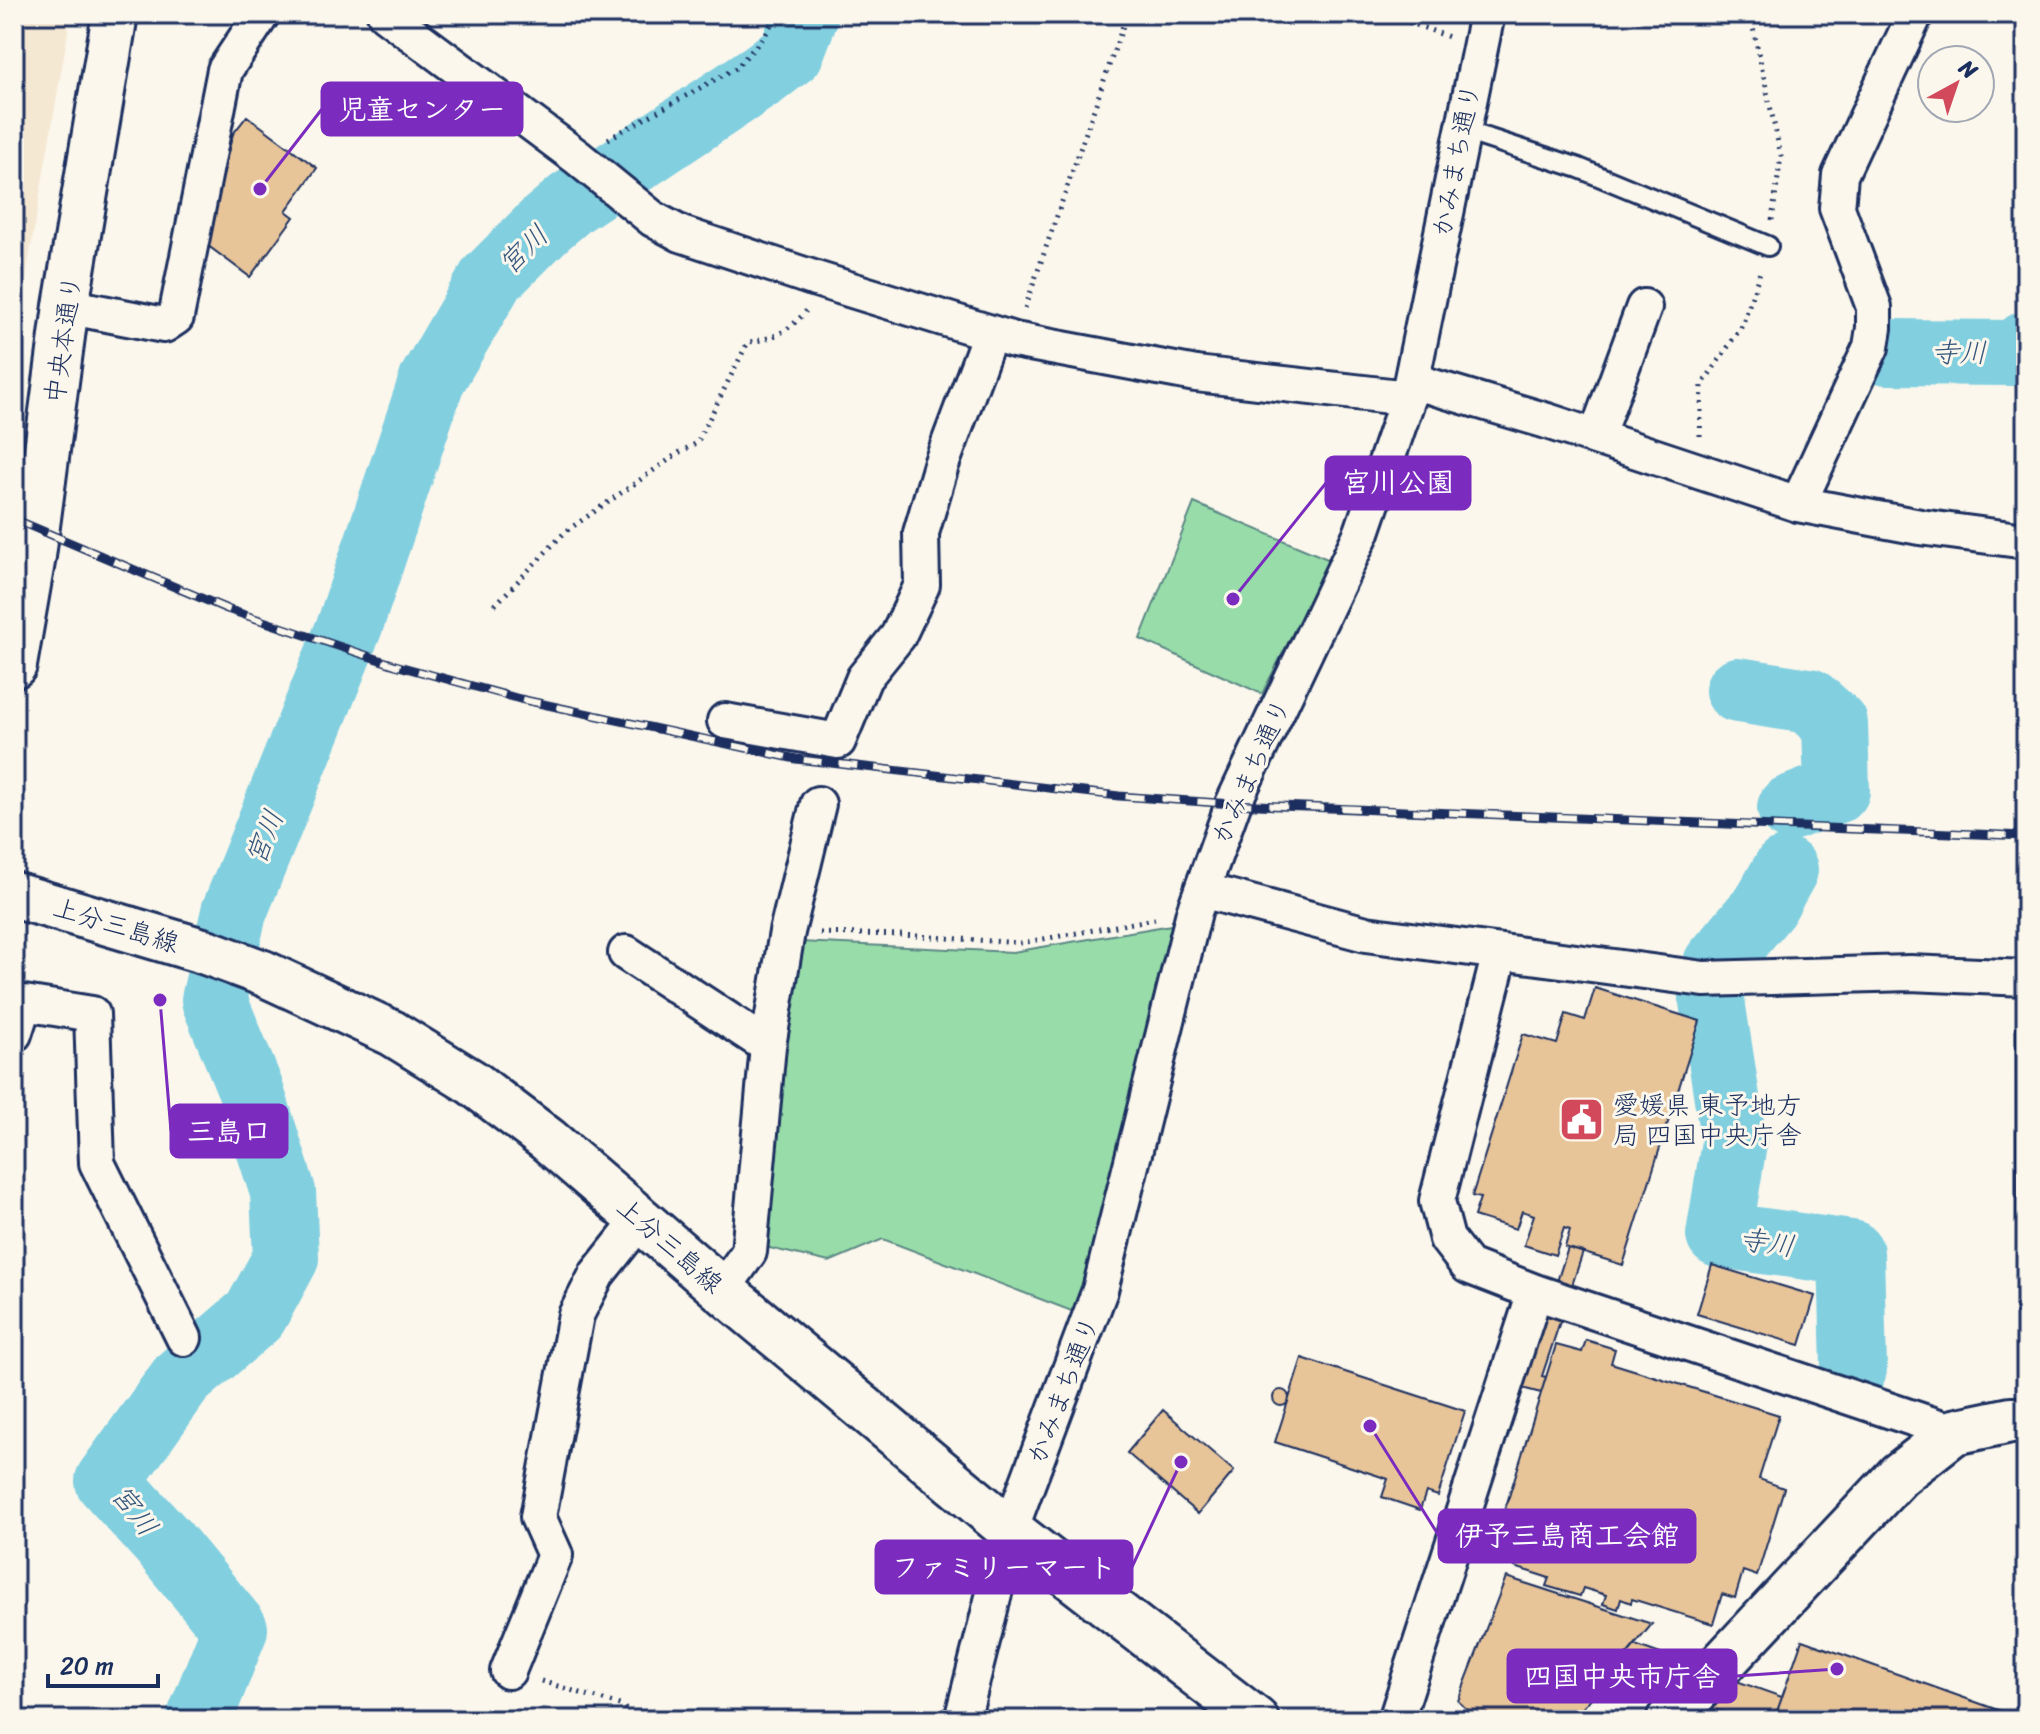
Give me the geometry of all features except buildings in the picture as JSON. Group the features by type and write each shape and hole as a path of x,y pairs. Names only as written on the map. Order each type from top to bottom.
{"main road":[{"name":"中央本通り","path":"14,665 33,556 66,306 115,14"},
{"name":"上分三島線","path":"14,895 206,952 263,973 392,1033 473,1083 548,1140 1010,1530 1256,1720"},
{"path":"1669,1720 1899,1475 1954,1432 2011,1420 2026,1420"}],"street":[{"path":"66,306 164,325 176,317 225,70 262,14"},
{"path":"385,14 577,157 653,219 681,234 816,279 1002,337 1196,374 1410,390 1596,437 1798,504 1920,527 2026,541"},
{"name":"かみまち通り","path":"962,1720 1010,1530 1100,1290 1198,901 1233,804 1362,532 1410,390 1487,14"},
{"path":"1798,504 1871,347 1874,328 1874,307 1837,208 1840,175 1915,14"},
{"path":"1596,437 1644,307"},
{"path":"725,721 838,741 864,678 898,636 922,585 921,533 941,465 1002,337"},
{"path":"722,1290 749,1252 768,1046 787,932 818,804"},
{"path":"1198,901 1366,934 1714,979 1910,973 2026,978"},
{"path":"626,953 768,1046"},
{"path":"1500,953 1437,1201 1447,1239 1468,1266 1535,1292 1954,1432"},
{"path":"14,1034 24,1003 92,1014 97,1163 184,1338"},
{"path":"508,1671 555,1555 538,1517 576,1315 597,1274 640,1220"},
{"path":"1396,1720 1535,1292"}],"lane":[{"path":"1462,130 1579,168 1768,246"}],"path":[{"path":"577,157 736,68 764,37 777,14"},
{"path":"1002,337 1127,14"},
{"path":"1386,14 1478,47"},
{"path":"495,605 565,532 697,443 748,342 769,340 792,328 806,310 816,279"},
{"path":"787,932 902,935 1021,943 1198,901"},
{"path":"508,1671 623,1706 634,1720"}],"shaded area":[{"path":"14,14 71,14 14,347"}],"green space":[{"path":"1194,503 1330,560 1262,694 1140,639"},
{"path":"1177,924 1082,1315 883,1239 829,1262 761,1246 800,942 1013,952"}],"waterway":[{"name":"宮川","path":"199,1720 235,1629 108,1481 182,1378 255,1315 286,1258 283,1192 250,1088 214,1000 234,912 350,625 432,380 491,279 571,203 791,53 806,14"},
{"name":"寺川","path":"1888,352 2017,353 2026,344"},
{"name":"寺川","path":"1738,690 1809,701 1835,724 1837,790 1790,808"},
{"name":"寺川","path":"1785,870 1766,904 1716,964 1711,995 1734,1143 1719,1235 1851,1253 1854,1369"}],"railway":[{"path":"14,519 227,609 395,665 520,699 796,759 1119,796 1233,804 2026,836"}],"place":[{"name":"児童センター","path":"260,189"},
{"name":"宮川公園","path":"1233,599"},
{"name":"三島口","path":"160,1000"},
{"name":"愛媛県 東予地方 局 四国中央庁舎","path":"1582,1120"},
{"name":"伊予三島商工会館","path":"1370,1426"},
{"name":"ファミリーマート","path":"1181,1462"},
{"name":"四国中央市庁舎","path":"1837,1669"}]}
